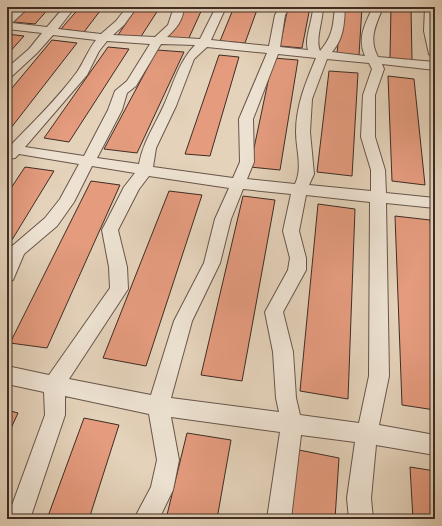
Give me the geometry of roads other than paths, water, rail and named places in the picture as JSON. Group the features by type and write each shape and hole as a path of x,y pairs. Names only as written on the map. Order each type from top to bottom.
{"lane":[{"path":"7,22 24,7"},
{"path":"7,74 33,51 70,7"},
{"path":"10,152 83,72 94,50 104,37 120,23 132,7"},
{"path":"7,275 17,251 52,222 66,202 115,110 121,91 132,83 157,41 173,26 178,15 179,7"},
{"path":"18,519 55,415 54,385 119,289 118,267 110,230 132,187 145,170 149,148 170,106 189,58 204,43 221,7"},
{"path":"146,519 162,490 168,460 158,406 183,321 212,263 223,219 247,162 246,119 274,50 280,15 285,7"},
{"path":"318,7 318,18 312,45 319,55"},
{"path":"279,519 292,424 286,398 283,352 274,312 297,270 298,258 291,230 300,189 307,174 303,132 306,99 319,55 334,42 338,32 340,7"},
{"path":"361,519 359,498 367,434 379,376 378,170 368,137 369,95 378,69 367,47 367,33 378,7"},
{"path":"430,7 430,31 435,54"},
{"path":"7,26 104,37 204,43 435,66"},
{"path":"10,152 88,161 239,183 435,203"},
{"path":"7,375 158,406 367,434 435,445"}]}
